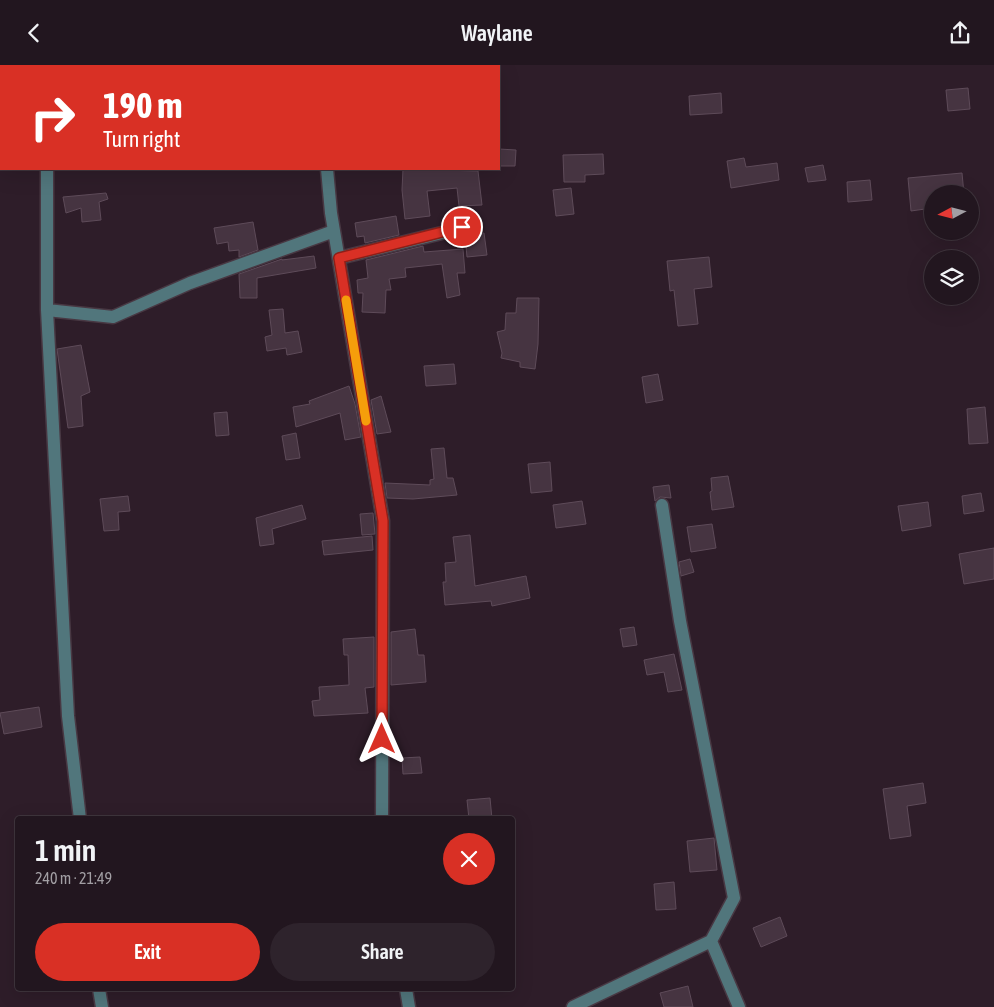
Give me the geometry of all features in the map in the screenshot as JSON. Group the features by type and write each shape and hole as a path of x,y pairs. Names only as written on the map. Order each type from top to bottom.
{"street":[{"path":"47,170 46,310 68,716 80,816"},
{"path":"327,170 334,231 383,521 382,816"},
{"path":"339,258 450,231 474,223"},
{"path":"46,310 114,317 190,283 334,231"},
{"path":"573,1007 711,941 734,898 680,621 661,513 662,505"},
{"path":"711,941 739,1007"},
{"path":"99,991 102,1007"},
{"path":"406,991 409,1007"}],"building":[{"path":"968,88 970,109 948,111 946,90"},
{"path":"721,93 722,113 690,115 689,96"},
{"path":"500,149 516,150 515,166 500,166"},
{"path":"603,154 604,174 585,175 585,182 564,182 563,155"},
{"path":"744,158 746,167 777,163 779,180 731,188 727,161"},
{"path":"823,165 826,180 808,182 805,168"},
{"path":"403,170 478,171 482,205 459,206 457,188 427,191 430,216 405,219 402,190"},
{"path":"962,173 963,185 924,185 924,209 911,211 908,178"},
{"path":"870,180 872,200 848,202 847,182"},
{"path":"571,188 574,214 556,216 553,190"},
{"path":"106,193 108,199 99,202 101,220 82,222 81,208 66,213 63,197"},
{"path":"396,216 399,235 365,243 364,236 357,237 355,223"},
{"path":"253,222 258,250 239,257 239,250 229,251 228,242 217,244 214,228"},
{"path":"484,233 487,255 467,257 465,235"},
{"path":"423,246 424,252 463,249 465,273 457,273 460,295 447,298 442,264 405,268 406,277 389,279 391,290 386,290 385,313 362,312 363,293 358,293 357,280 368,278 366,260"},
{"path":"314,256 316,268 257,278 257,298 240,298 239,274 282,259"},
{"path":"709,257 712,287 694,289 698,324 678,326 674,290 670,291 667,261"},
{"path":"517,298 539,298 538,344 535,369 520,367 520,362 501,358 502,353 497,332 505,330 506,313 516,313"},
{"path":"283,309 285,333 298,331 302,352 287,355 286,348 267,351 265,337 272,335 269,310"},
{"path":"81,345 90,392 81,396 83,426 68,428 57,349"},
{"path":"454,364 456,384 426,386 424,366"},
{"path":"658,374 663,400 646,403 642,377"},
{"path":"349,386 355,404 361,437 345,440 340,413 296,427 293,407 310,404 309,401"},
{"path":"381,396 391,432 377,434 371,400"},
{"path":"985,407 988,443 969,444 967,409"},
{"path":"227,412 229,435 216,436 214,413"},
{"path":"296,433 300,458 286,460 282,436"},
{"path":"444,448 447,478 453,478 457,495 413,499 387,498 385,483 430,485 430,480 434,479 431,449"},
{"path":"550,462 552,491 531,493 528,464"},
{"path":"728,476 734,507 712,510 711,478"},
{"path":"669,485 671,498 660,497 655,501 653,487"},
{"path":"981,493 984,511 964,514 962,496"},
{"path":"128,496 130,511 118,512 119,530 104,531 100,499"},
{"path":"582,501 586,524 556,528 553,505"},
{"path":"928,502 931,526 902,531 898,506"},
{"path":"302,505 306,519 272,529 274,544 260,546 256,518"},
{"path":"373,513 375,534 362,535 360,514"},
{"path":"712,524 716,548 691,552 687,527"},
{"path":"470,535 475,586 526,576 530,598 492,606 491,601 445,605 443,582 446,582 445,563 456,562 453,537"},
{"path":"372,536 373,550 324,555 322,541"},
{"path":"994,548 994,579 964,584 959,554"},
{"path":"690,559 694,572 681,576 679,562"},
{"path":"634,627 637,645 623,647 620,629"},
{"path":"415,629 418,655 424,655 426,682 391,685 391,632"},
{"path":"374,637 374,687 365,688 368,713 314,716 312,701 320,700 319,687 349,685 348,655 344,655 343,639"},
{"path":"674,654 682,690 668,692 664,672 647,675 644,660"},
{"path":"39,707 42,727 4,734 0,713"},
{"path":"420,757 422,773 403,774 402,758"},
{"path":"923,783 926,803 907,806 911,836 890,839 883,789"},
{"path":"490,798 492,816 469,816 467,800"},
{"path":"714,838 717,870 690,872 687,841"},
{"path":"674,882 676,909 656,910 654,884"},
{"path":"780,917 787,936 761,947 753,928"},
{"path":"688,986 693,1007 664,1007 660,993"}],"slow traffic":[{"path":"346,300 366,421"}],"route":[{"path":"382,739 383,521 339,258 462,227"}]}
